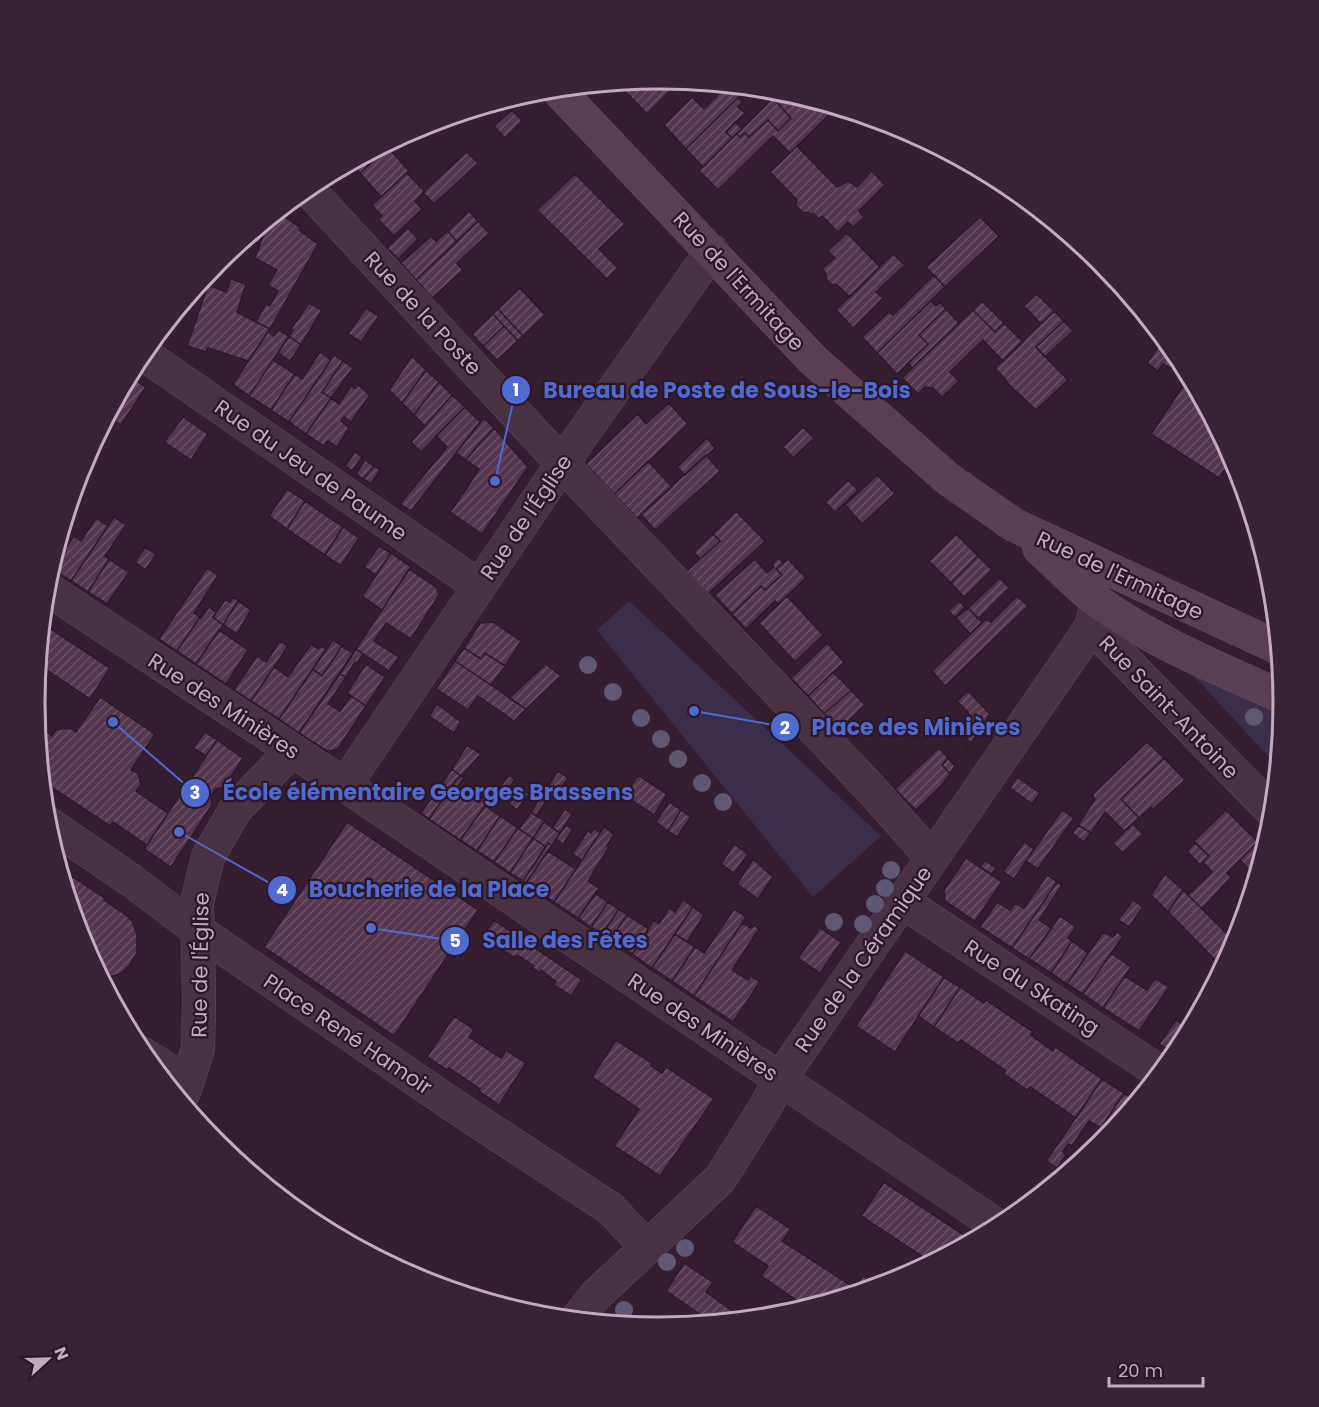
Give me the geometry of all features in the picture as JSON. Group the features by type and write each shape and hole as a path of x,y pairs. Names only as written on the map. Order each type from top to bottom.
{"main road":[{"name":"Rue de l'Ermitage","path":"565,96 813,360 948,479 1014,525 1271,644"},
{"path":"1014,525 1094,614 1274,693"}],"street":[{"name":"Rue de la Poste","path":"315,195 563,464 862,780 932,858"},
{"name":"Rue de l'Église","path":"345,785 479,586 712,251"},
{"name":"Rue du Jeu de Paume","path":"151,359 479,586"},
{"name":"Rue des Minières","path":"55,594 345,785 990,1221"},
{"name":"Rue de la Céramique","path":"581,1313 596,1295 720,1179 766,1106 780,1079 903,902 1094,614"},
{"name":"Rue Saint-Antoine","path":"1094,614 1265,804"},
{"name":"Rue de l'Église","path":"183,1090 198,1049 196,902 208,857 235,810 292,750"},
{"name":"Place René Hamoir","path":"59,831 197,930 456,1107 611,1209 647,1248"},
{"name":"Rue du Skating","path":"903,902 1154,1068"}],"shaded area":[{"path":"629,601 881,836 813,897 597,630"},
{"path":"1193,675 1274,713 1271,760"}],"building":[{"path":"672,89 647,114 626,90"},
{"path":"721,92 742,94 686,149 664,125 692,97 704,109"},
{"path":"738,98 743,102 738,107 745,113 726,132 732,138 703,167 686,149"},
{"path":"771,100 775,100 791,118 778,131 768,120 749,137 745,133 740,137 737,134"},
{"path":"775,100 830,114 790,153 773,136 718,190 699,171 737,134 740,137 745,133 749,137 768,120 778,131 791,118"},
{"path":"512,110 522,121 505,138 494,126"},
{"path":"735,122 742,129 732,138 726,132"},
{"path":"797,146 837,187 848,181 857,187 872,171 885,185 859,211 864,217 853,227 848,222 838,232 822,216 819,219 813,213 811,215 808,212 803,213 796,206 797,200 770,172"},
{"path":"391,151 409,171 381,197 360,173 376,159"},
{"path":"467,152 478,163 434,204 423,192"},
{"path":"374,159 360,173 356,169"},
{"path":"407,173 425,192 415,201 422,209 394,236 378,219 382,216 372,205"},
{"path":"575,174 625,224 599,249 618,268 607,279 537,210"},
{"path":"469,211 478,221 457,242 448,231"},
{"path":"284,217 301,228 299,230 318,244 270,329 256,322 266,304 270,306 278,291 268,285 277,270 255,258 264,233"},
{"path":"980,217 999,236 945,287 926,267"},
{"path":"478,221 489,233 457,263 463,270 432,298 416,280"},
{"path":"408,228 418,239 398,259 387,248"},
{"path":"448,231 457,242 416,280 401,263 431,236 436,241"},
{"path":"847,233 880,267 850,297 837,285 827,280 822,269 835,258 828,251"},
{"path":"262,234 259,243 254,241"},
{"path":"893,254 905,265 876,292 883,298 853,328 836,310"},
{"path":"934,275 945,287 877,353 862,337 889,312 893,315"},
{"path":"231,279 246,284 237,312 270,329 248,361 208,348 206,352 187,346 207,287 209,285 226,292"},
{"path":"520,288 545,315 523,336 498,309"},
{"path":"1037,294 1054,311 1041,324 1024,306"},
{"path":"931,301 936,306 940,302 946,309 919,335 928,344 897,374 877,353"},
{"path":"982,301 1004,323 995,332 973,310"},
{"path":"309,303 322,310 301,345 289,336 293,330 291,329"},
{"path":"366,308 379,316 361,342 348,334"},
{"path":"498,309 523,336 518,341 493,314"},
{"path":"946,309 959,323 912,368 908,363 928,344 919,335"},
{"path":"973,310 995,332 1004,323 1023,342 1003,361 983,340 950,372 959,381 942,397 933,388 925,387 918,394 902,378"},
{"path":"1054,311 1064,321 1036,347 1068,380 1036,410 1006,382 995,368"},
{"path":"493,314 504,326 483,346 472,334"},
{"path":"1064,321 1073,331 1045,357 1036,347"},
{"path":"504,326 518,341 497,360 483,346"},
{"path":"279,330 289,336 249,396 233,384 268,332 274,336"},
{"path":"289,336 301,345 290,361 278,353"},
{"path":"1159,346 1172,365 1170,368 1163,364 1158,371 1147,363"},
{"path":"320,352 331,360 289,422 271,410 295,374 302,379"},
{"path":"334,355 343,361 322,392 331,398 306,434 289,422"},
{"path":"412,356 426,370 402,403 389,390"},
{"path":"273,360 295,374 271,410 249,396"},
{"path":"343,361 353,368 331,398 322,392"},
{"path":"426,370 439,382 414,415 402,403"},
{"path":"137,381 146,387 121,425 114,421"},
{"path":"439,382 452,395 425,426 414,415"},
{"path":"357,384 370,395 351,422 344,417 341,421 349,428 337,447 328,441 324,446 306,434 331,398 339,404 351,386 355,388"},
{"path":"1183,386 1192,396 1227,467 1219,478 1151,434"},
{"path":"452,395 465,407 421,452 411,442"},
{"path":"669,403 688,424 614,494 586,464 638,414 646,424"},
{"path":"465,407 480,422 411,511 400,504 447,447 436,436"},
{"path":"183,417 208,434 191,460 164,442"},
{"path":"484,418 494,428 466,460 456,453"},
{"path":"803,427 814,438 793,458 783,447"},
{"path":"494,428 528,467 482,534 450,512 479,469 466,460"},
{"path":"707,438 715,448 685,475 677,467"},
{"path":"355,452 362,457 352,471 345,466"},
{"path":"706,455 720,471 655,530 641,514"},
{"path":"365,460 374,466 363,479 356,474"},
{"path":"648,461 672,487 637,518 614,494"},
{"path":"374,466 380,470 371,484 363,479"},
{"path":"877,475 895,493 862,524 845,505"},
{"path":"848,480 858,490 835,512 825,502"},
{"path":"287,489 305,501 287,529 269,516"},
{"path":"305,501 343,527 325,555 287,529"},
{"path":"736,511 765,541 708,594 687,571 720,541 713,534"},
{"path":"114,517 126,525 105,556 109,559 88,592 71,581"},
{"path":"96,518 108,526 71,581 59,573 65,549 74,536 81,541"},
{"path":"343,527 359,538 341,566 325,555"},
{"path":"713,534 720,541 700,559 694,552"},
{"path":"956,534 978,556 951,583 929,561"},
{"path":"379,546 391,553 376,575 364,567"},
{"path":"145,547 156,554 146,570 135,562"},
{"path":"391,553 411,567 382,610 362,596"},
{"path":"978,556 992,570 964,597 951,583"},
{"path":"779,558 783,563 776,569 782,575 765,590 761,586 732,614 715,595 755,559 767,573"},
{"path":"109,559 129,572 107,604 88,592"},
{"path":"788,559 806,578 778,604 775,601 746,629 732,614 761,586 765,590 782,575 776,569"},
{"path":"207,568 218,575 194,613 200,617 177,651 159,639"},
{"path":"409,569 436,587 439,595 411,639 386,623 374,641 399,657 389,671 356,649"},
{"path":"1000,578 1009,588 978,619 968,608"},
{"path":"787,596 823,635 795,662 759,623"},
{"path":"1017,596 1028,606 945,686 932,671 986,619 991,622"},
{"path":"233,597 238,601 223,625 213,617 225,600 230,602"},
{"path":"238,601 251,610 237,634 223,625"},
{"path":"959,601 965,607 955,617 948,611"},
{"path":"209,607 216,612 213,617 223,625 196,664 177,651"},
{"path":"968,608 982,622 970,634 956,618"},
{"path":"493,622 521,641 505,666 485,653 481,659 464,648 480,623"},
{"path":"50,628 110,668 90,699 46,669"},
{"path":"219,630 248,650 226,684 196,664"},
{"path":"333,640 342,646 322,676 313,669"},
{"path":"280,641 288,646 251,701 234,690 257,656 266,662"},
{"path":"827,643 844,662 808,696 791,678"},
{"path":"311,644 318,649 321,646 326,649 279,719 251,701 274,667 288,677"},
{"path":"342,646 353,653 299,733 279,719 313,669 322,676"},
{"path":"464,648 481,659 485,653 505,666 491,685 455,661"},
{"path":"356,649 363,654 346,677 340,674"},
{"path":"455,661 526,709 514,721 478,696 468,710 436,689"},
{"path":"366,664 385,677 366,706 347,693"},
{"path":"546,664 561,676 526,709 509,698"},
{"path":"833,672 851,690 824,714 808,696"},
{"path":"340,674 346,677 328,704 340,711 351,696 366,706 338,749 327,751 299,733"},
{"path":"851,690 865,705 839,730 824,714"},
{"path":"968,691 990,714 968,747 967,744 970,742 958,729 972,717 957,701"},
{"path":"100,697 155,734 131,770 138,773 141,784 136,791 168,813 147,845 113,822 110,826 50,787 46,732 52,736 56,730 70,728 76,732"},
{"path":"437,704 461,722 454,733 429,716"},
{"path":"205,732 217,740 206,756 193,748"},
{"path":"217,740 243,758 224,787 216,789 211,796 212,805 171,867 144,849"},
{"path":"1147,742 1164,758 1121,799 1139,818 1124,831 1105,812 1091,833 1078,825 1095,799 1092,795"},
{"path":"467,745 481,754 461,776 452,769"},
{"path":"939,748 948,758 942,765 950,774 916,810 895,789"},
{"path":"948,758 955,766 950,774 942,765"},
{"path":"1164,758 1185,780 1153,809 1151,807 1139,818 1121,799"},
{"path":"452,769 461,776 429,819 421,813"},
{"path":"558,771 568,778 554,799 550,796 536,816 531,812"},
{"path":"510,775 515,780 500,798 494,793"},
{"path":"638,775 667,794 654,815 625,796"},
{"path":"461,776 464,778 457,787 479,802 485,795 490,799 460,840 429,819"},
{"path":"1017,777 1040,793 1032,804 1010,788"},
{"path":"522,789 529,794 517,810 509,804"},
{"path":"669,802 681,810 668,831 656,822"},
{"path":"485,806 500,816 477,851 460,840"},
{"path":"565,809 572,814 560,833 552,828"},
{"path":"681,810 691,817 677,837 668,831"},
{"path":"1062,810 1074,818 1038,869 1026,861"},
{"path":"1226,810 1258,842 1227,873 1231,877 1202,909 1188,895 1212,872 1203,862 1209,856 1194,841"},
{"path":"531,812 544,821 533,838 519,829"},
{"path":"500,816 518,828 494,862 477,851"},
{"path":"347,822 478,910 394,1036 264,947"},
{"path":"544,822 560,833 552,845 548,843 546,847 533,838"},
{"path":"1133,824 1143,834 1123,853 1113,843"},
{"path":"566,825 573,829 563,844 556,839"},
{"path":"1078,825 1091,833 1084,842 1072,833"},
{"path":"604,827 614,834 607,846 609,847 588,881 599,888 578,918 554,902"},
{"path":"518,828 533,838 510,873 494,862"},
{"path":"594,828 600,833 582,860 572,854 588,831 591,833"},
{"path":"533,838 546,847 523,881 510,873"},
{"path":"1024,842 1034,849 1014,879 1003,872"},
{"path":"548,843 552,845 526,883 523,881"},
{"path":"1195,843 1209,856 1200,865 1187,851"},
{"path":"734,844 748,854 734,873 721,864"},
{"path":"1256,844 1257,845 1250,871 1240,860"},
{"path":"548,851 576,869 554,902 526,883"},
{"path":"966,858 1002,882 975,921 945,901 944,890"},
{"path":"753,859 773,877 758,899 737,884"},
{"path":"985,860 996,868 991,874 980,867"},
{"path":"1165,874 1183,890 1168,912 1151,895"},
{"path":"70,875 105,898 104,900 132,921 137,934 137,953 129,966 120,974 109,977 108,975 92,939"},
{"path":"1047,875 1057,882 1012,948 980,927 997,902 1010,910 1015,903 1024,908"},
{"path":"1057,882 1062,885 1039,920 1052,928 1029,959 1012,948"},
{"path":"1183,890 1228,935 1216,961 1168,912"},
{"path":"596,894 608,902 591,927 578,918"},
{"path":"683,900 693,907 652,968 632,954 654,920 659,924 669,908 675,912"},
{"path":"1133,900 1143,907 1129,927 1118,920"},
{"path":"608,902 619,909 602,934 591,927"},
{"path":"693,907 704,915 687,942 675,934"},
{"path":"619,909 627,915 610,940 602,934"},
{"path":"734,909 746,917 694,996 672,981 695,947 704,953"},
{"path":"627,915 649,929 632,954 610,940"},
{"path":"1060,916 1076,927 1068,938 1072,941 1051,973 1029,959"},
{"path":"494,920 582,980 571,996 554,985 556,982 541,970 540,973 533,968 534,966 517,955 515,958 483,937"},
{"path":"742,923 751,928 754,925 759,929 732,970 748,980 751,976 760,982 733,1022 694,996"},
{"path":"820,928 841,942 820,973 798,958"},
{"path":"1103,932 1113,937 1117,932 1123,936 1083,994 1067,984"},
{"path":"675,934 695,947 672,981 652,968"},
{"path":"1072,941 1088,953 1067,984 1051,973"},
{"path":"905,951 944,977 895,1052 856,1026"},
{"path":"1111,953 1131,967 1103,1008 1083,994"},
{"path":"1125,976 1147,990 1155,978 1169,987 1139,1031 1103,1008"},
{"path":"944,977 960,987 934,1027 918,1016"},
{"path":"960,987 984,1003 986,1000 1033,1032 1031,1035 1053,1051 1055,1047 1102,1079 1076,1118 1030,1087 1027,1090 1004,1074 1006,1071 961,1040 958,1043 934,1027"},
{"path":"454,1016 474,1029 469,1037 501,1058 506,1050 526,1063 499,1105 449,1068 447,1070 427,1057"},
{"path":"1176,1020 1183,1024 1167,1049 1159,1044"},
{"path":"616,1040 652,1063 651,1066 662,1073 666,1067 714,1099 660,1176 614,1146 639,1109 592,1077"},
{"path":"1102,1079 1124,1093 1101,1128 1089,1121 1072,1146 1068,1144 1063,1152 1066,1155 1057,1168 1046,1161"},
{"path":"1124,1093 1131,1098 1103,1129 1101,1128"},
{"path":"884,1182 966,1236 924,1258 861,1216"},
{"path":"756,1206 791,1229 782,1241 853,1286 799,1302 761,1276 768,1266 732,1242"},
{"path":"684,1263 713,1282 706,1292 734,1312 704,1317 666,1291"},
{"path":"863,1276 869,1280 857,1285"}],"place":[{"name":"Bureau de Poste de Sous-le-Bois","path":"495,481"},
{"name":"Place des Minières","path":"694,711"},
{"name":"École élémentaire Georges Brassens","path":"113,722"},
{"name":"Boucherie de la Place","path":"179,832"},
{"name":"Salle des Fêtes","path":"371,928"}]}
